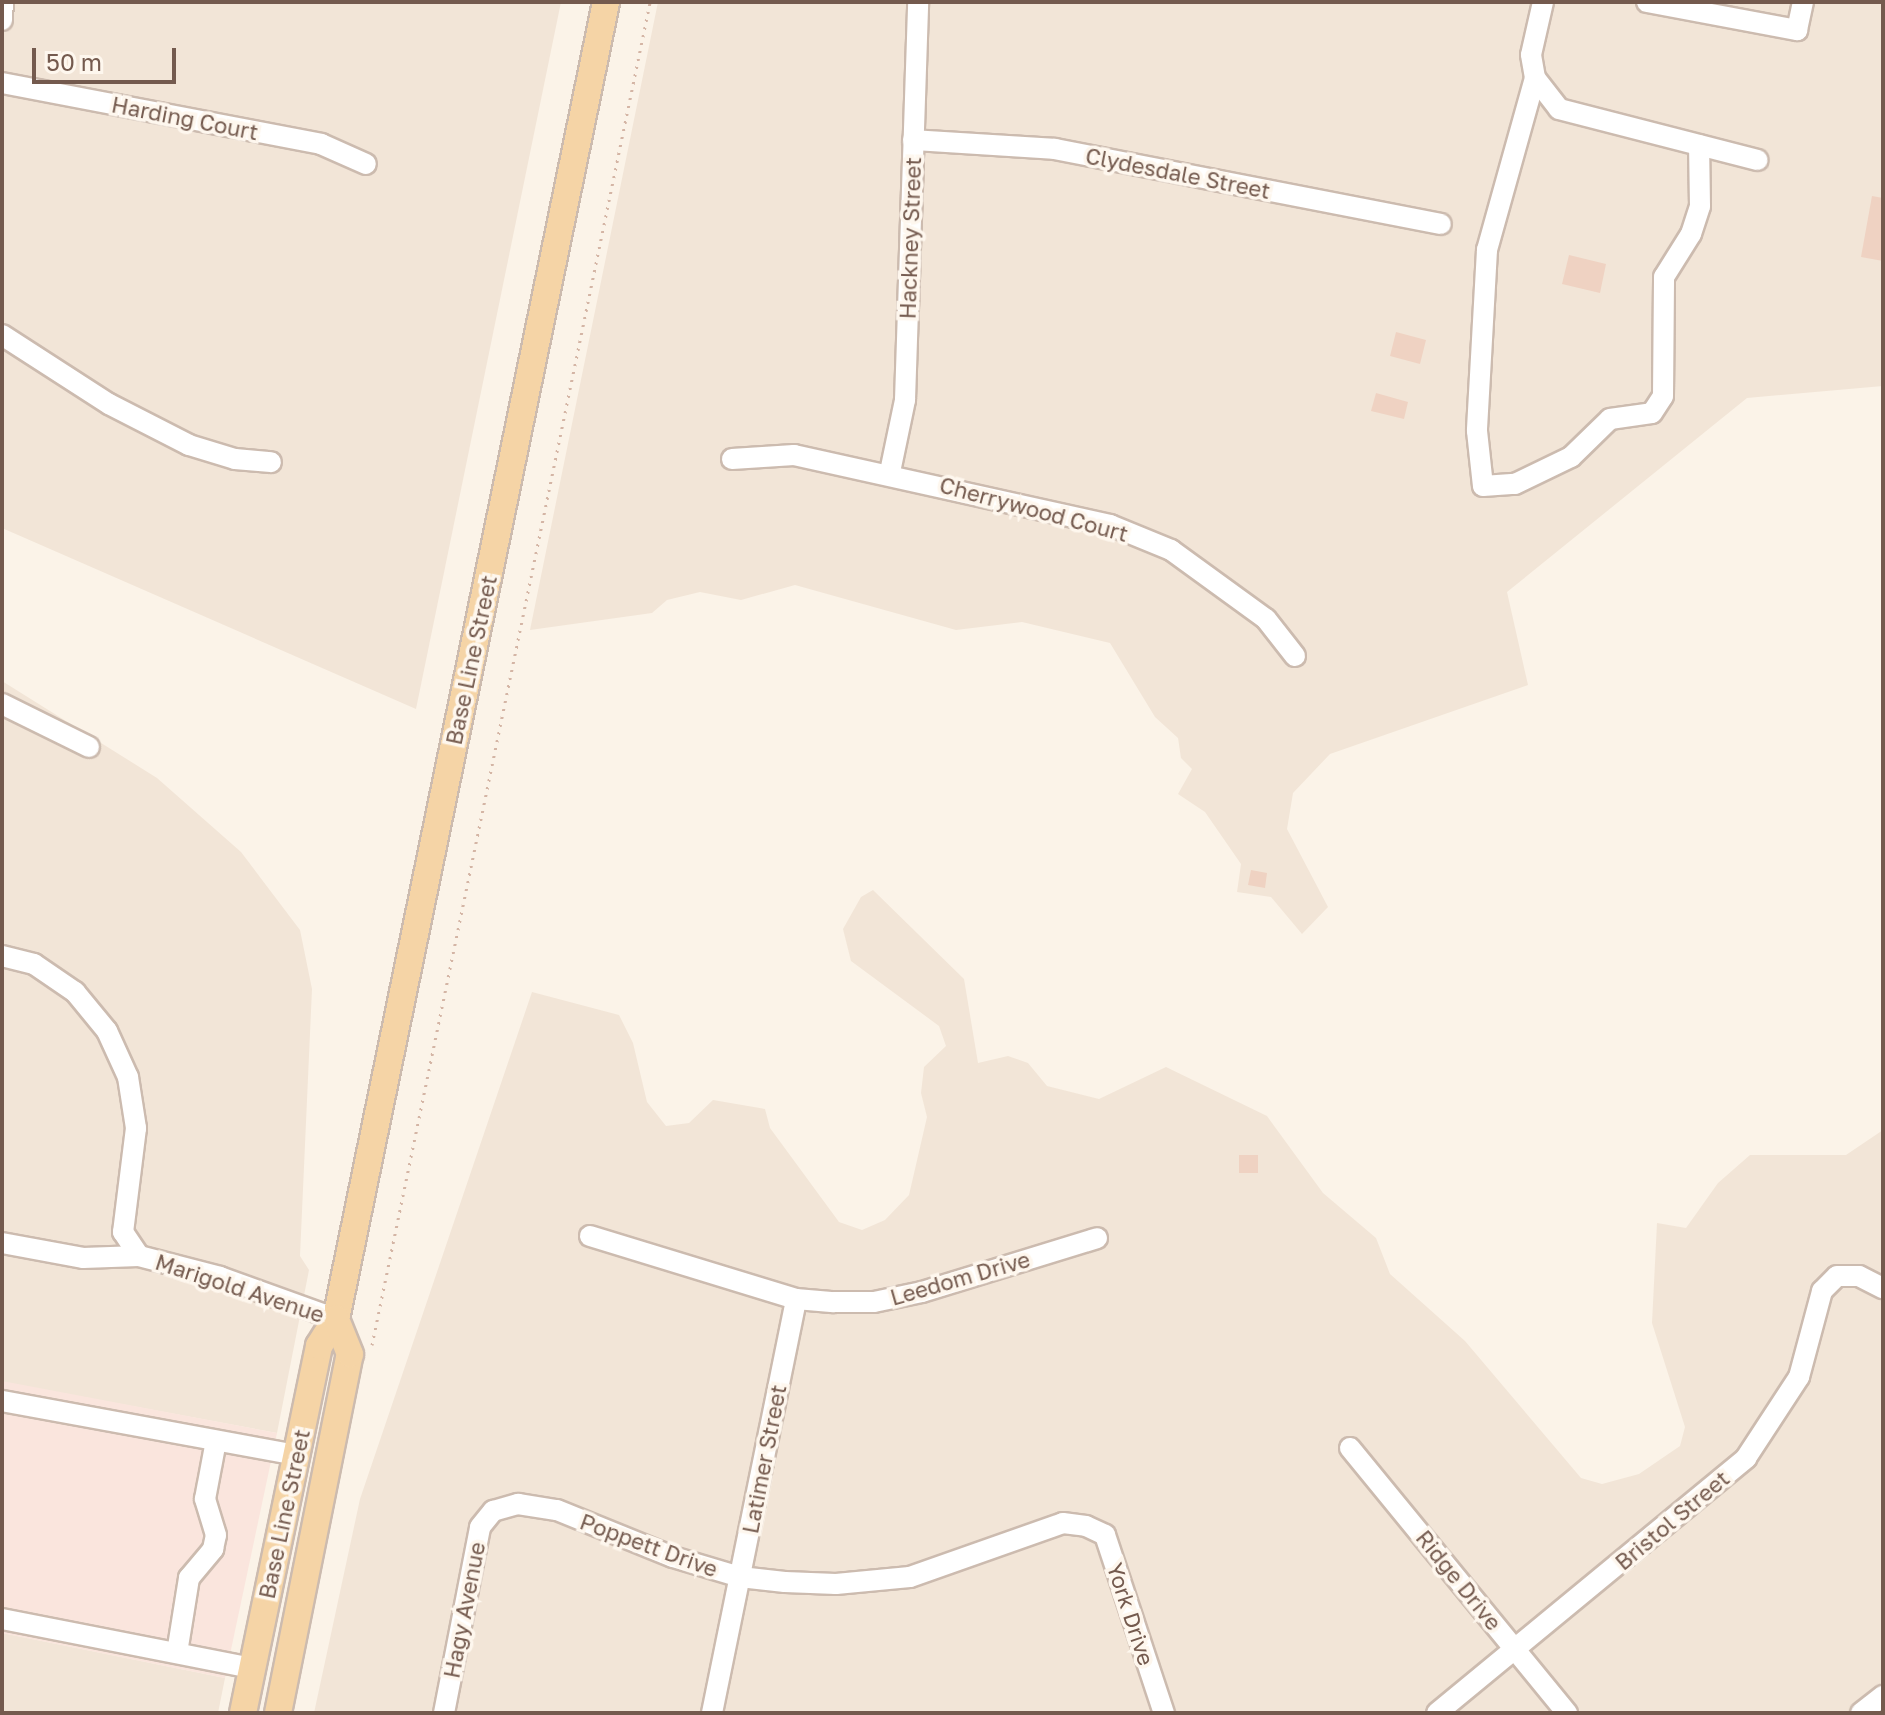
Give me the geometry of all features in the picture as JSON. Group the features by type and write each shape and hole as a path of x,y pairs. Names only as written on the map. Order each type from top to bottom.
{"main road":[{"name":"Base Line Street","path":"243,1713 319,1346 336,1319 606,2"},
{"name":"Base Line Street","path":"278,1713 350,1354 336,1319"},
{"path":"252,1668 264,1678 263,1713"}],"street":[{"path":"2,20 3,2"},
{"name":"Hackney Street","path":"890,472 905,400 918,2"},
{"path":"1543,2 1531,55 1535,78 1487,250 1477,431 1483,486 1515,484 1571,457 1610,419 1652,413 1663,396 1664,277 1691,234 1700,206 1699,145"},
{"path":"1647,2 1797,30 1803,2"},
{"path":"1535,78 1559,109 1758,160"},
{"name":"Harding Court","path":"2,83 321,144 366,164"},
{"name":"Clydesdale Street","path":"913,140 1055,149 1441,224"},
{"path":"2,335 109,404 189,445 271,462"},
{"name":"Cherrywood Court","path":"732,459 794,455 890,472 1110,525 1171,550 1266,619 1295,656"},
{"path":"2,704 89,747"},
{"path":"2,956 34,964 75,992 107,1031 128,1077 136,1128 123,1232 139,1256"},
{"name":"Leedom Drive","path":"590,1236 796,1299 874,1302 1097,1238"},
{"name":"Marigold Avenue","path":"2,1243 83,1258 139,1256 220,1277 336,1319"},
{"name":"Bristol Street","path":"1437,1713 1746,1458 1799,1377 1822,1291 1837,1276 1859,1276 1883,1288"},
{"name":"Latimer Street","path":"712,1713 796,1299"},
{"path":"2,1401 296,1455"},
{"path":"177,1653 189,1578 213,1549 216,1535 205,1499 216,1441"},
{"name":"Ridge Drive","path":"1350,1448 1567,1713"},
{"name":"Poppett Drive","path":"493,1511 518,1504 557,1510 673,1557 740,1577 836,1584 910,1577 1063,1523 1086,1526"},
{"name":"Hagy Avenue","path":"444,1713 480,1527 493,1511"},
{"name":"York Drive","path":"1086,1526 1105,1535 1164,1713"},
{"path":"2,1619 252,1668"},
{"path":"1861,1713 1883,1696"}],"path":[{"path":"369,1359 650,2"}],"shaded area":[{"path":"2,2 561,2 416,709 2,528"},
{"path":"658,2 1883,2 1883,386 1747,398 1507,592 1528,685 1330,754 1293,793 1287,829 1328,907 1302,934 1271,897 1237,892 1241,864 1205,812 1178,794 1192,769 1181,758 1178,738 1155,717 1110,643 1022,622 956,630 795,585 741,600 700,592 667,600 652,613 530,630"},
{"path":"2,681 157,778 241,852 300,930 312,989 300,1256 309,1270 277,1433 2,1382"},
{"path":"873,890 964,979 978,1063 1008,1056 1028,1063 1047,1086 1099,1099 1166,1067 1267,1116 1323,1193 1376,1238 1390,1274 1465,1341 1581,1478 1602,1484 1639,1474 1680,1446 1685,1427 1652,1323 1657,1223 1686,1228 1718,1183 1750,1155 1846,1155 1883,1130 1883,1713 314,1713 360,1499 532,992 619,1015 633,1043 647,1102 666,1126 689,1123 713,1100 765,1109 770,1128 839,1222 862,1230 885,1220 909,1195 927,1117 921,1093 924,1067 946,1046 939,1026 851,961 843,929 861,897"},
{"path":"2,1381 277,1433 225,1678 2,1633"},
{"path":"2,1633 225,1678 218,1713 2,1713"}],"building":[{"path":"1872,196 1883,198 1883,261 1861,257"},
{"path":"1569,255 1606,264 1600,293 1562,284"},
{"path":"1396,332 1426,340 1420,364 1390,356"},
{"path":"1376,393 1408,402 1404,419 1371,411"},
{"path":"1251,870 1267,873 1265,888 1248,885"},
{"path":"1239,1155 1258,1155 1258,1173 1239,1173"}]}
